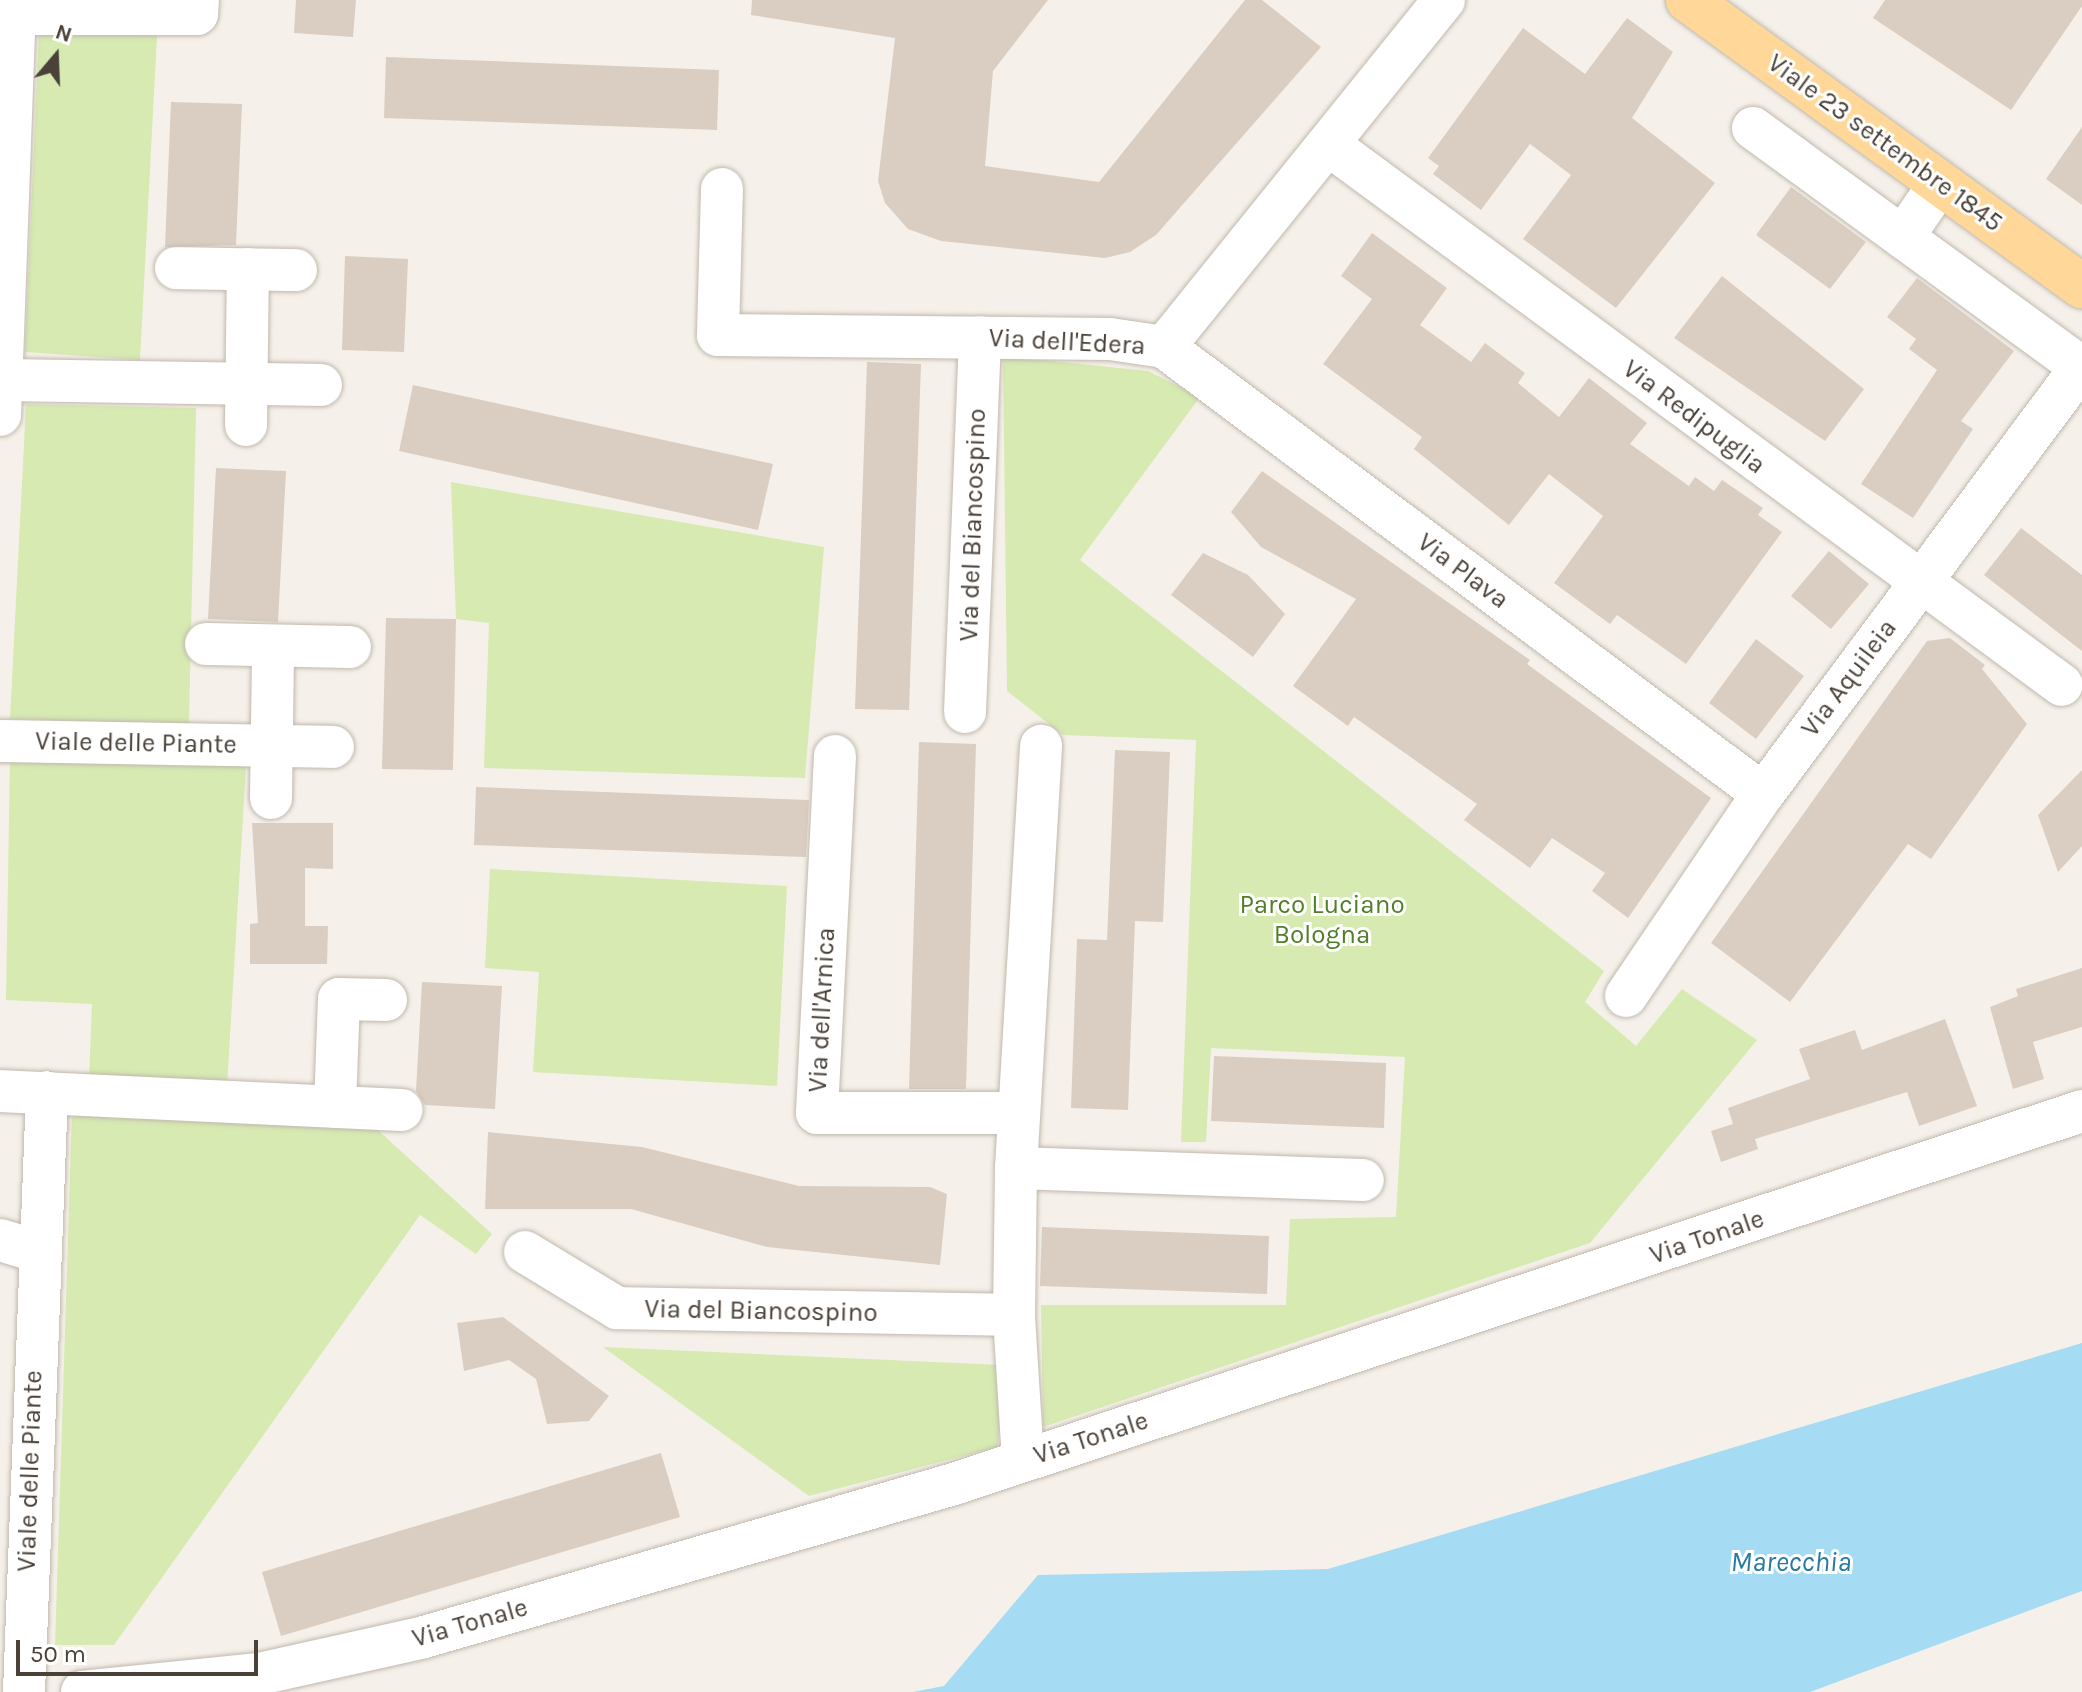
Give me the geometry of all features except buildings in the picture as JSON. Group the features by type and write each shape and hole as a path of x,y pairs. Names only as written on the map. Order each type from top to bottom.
{"main road":[{"name":"Viale 23 settembre 1845","path":"1688,0 2082,286"}],"street":[{"path":"198,0 197,14 15,7 1,380 321,385"},
{"name":"Via dell'Edera","path":"722,189 718,335 1110,339 1164,347 1444,0"},
{"path":"1753,128 2082,366"},
{"name":"Via Redipuglia","path":"1329,145 1919,584 2062,685"},
{"path":"1903,237 1940,183"},
{"path":"176,268 296,270"},
{"path":"246,425 248,269"},
{"name":"Via del Biancospino","path":"965,712 980,337"},
{"name":"Via Plava","path":"1164,347 1763,794"},
{"name":"Via Aquileia","path":"1626,996 1763,794 2082,366"},
{"path":"206,644 350,647"},
{"name":"Viale delle Piante","path":"271,798 273,646"},
{"name":"Viale delle Piante","path":"0,741 333,747"},
{"path":"1023,1460 1014,1315 1016,1168 1041,746"},
{"name":"Via dell'Arnica","path":"835,756 817,1113 1018,1113"},
{"path":"335,1107 339,999 386,1000"},
{"path":"0,1091 402,1110"},
{"name":"Viale delle Piante","path":"24,1692 19,1246 47,1092"},
{"name":"Via Tonale","path":"82,1692 259,1674 424,1637 1023,1460 2082,1111"},
{"path":"1016,1168 1363,1180"},
{"name":"Via del Biancospino","path":"525,1252 617,1308 1014,1315"}],"green space":[{"path":"39,31 157,36 140,360 25,352"},
{"name":"Parco Luciano Bologna","path":"1003,356 1148,371 1200,397 1080,560 1604,971 1585,1002 1636,1046 1682,989 1757,1040 1590,1243 1043,1427 1041,1305 1286,1305 1290,1219 1396,1217 1405,1057 1211,1048 1206,1142 1181,1142 1196,740 1063,735 1007,691"},
{"path":"26,404 196,408 189,724 10,719"},
{"path":"451,482 824,547 805,778 484,768 489,623 456,619"},
{"path":"10,757 246,766 227,1087 89,1081 92,1004 6,1000"},
{"path":"490,869 787,886 777,1086 533,1072 539,972 485,968"},
{"path":"72,1112 370,1123 492,1234 476,1254 420,1215 114,1645 55,1645"},
{"path":"603,1347 1001,1365 998,1447 809,1496"}],"water":[{"name":"Marecchia","path":"2082,1343 2082,1591 1810,1692 913,1692 944,1686 1038,1575 1328,1569"}]}
